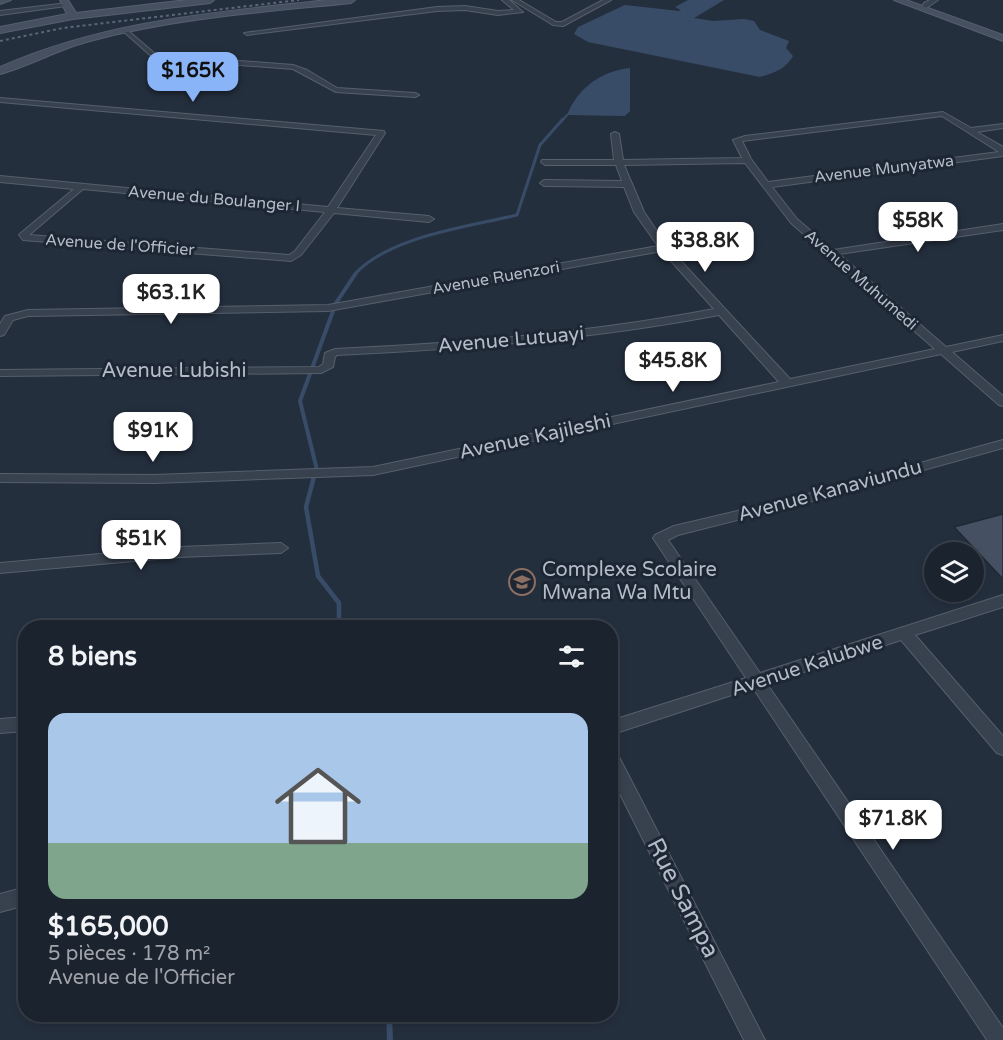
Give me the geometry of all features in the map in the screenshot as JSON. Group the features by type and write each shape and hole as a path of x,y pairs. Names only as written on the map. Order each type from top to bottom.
{"main road":[{"path":"0,1 7,0"},
{"path":"0,30 73,16 210,0"},
{"path":"0,71 55,48 125,30 351,0"},
{"path":"898,0 1003,38"},
{"path":"65,2 73,16"}],"street":[{"path":"247,33 436,9 465,8 498,13 520,12 505,0"},
{"path":"515,0 555,24 563,24 608,0"},
{"path":"923,9 926,4 935,0"},
{"path":"0,13 65,2"},
{"path":"125,30 152,54 160,57 301,68 336,90 415,95"},
{"name":"Avenue de l'Officier","path":"0,100 380,133 331,210 295,256 282,259 31,239 24,235 81,187"},
{"name":"Avenue Munyatwa","path":"737,142 744,138 943,114 972,130 1003,152"},
{"path":"972,130 1003,126"},
{"path":"615,134 619,163 639,212 664,248 787,383"},
{"name":"Avenue Muhumedi","path":"737,142 765,185 794,221 1003,402"},
{"name":"Avenue Munyatwa","path":"765,185 1003,152"},
{"path":"545,162 747,160"},
{"name":"Avenue du Boulanger I","path":"0,180 429,219"},
{"path":"544,183 628,184"},
{"path":"829,253 1003,226"},
{"name":"Avenue Ruenzori","path":"0,333 6,321 16,315 38,313 328,308 664,248"},
{"name":"Avenue Lutuayi","path":"335,352 533,341 668,322 722,311"},
{"name":"Avenue Kajileshi","path":"0,478 154,479 373,471 1003,338"},
{"name":"Avenue Lubishi","path":"0,373 321,370 329,365 329,355 335,352"},
{"name":"Avenue Kanaviundu","path":"757,682 661,541 662,536 1003,444"},
{"path":"0,568 179,552 281,548"},
{"name":"Avenue Kalubwe","path":"618,725 1003,601"},
{"path":"905,634 1003,748"},
{"path":"757,682 999,1040"},
{"path":"0,726 18,725"},
{"name":"Rue Sampa","path":"618,772 755,1040"},
{"path":"0,903 18,898"}],"water":[{"path":"688,0 724,0 694,18 713,21 744,19 754,21 760,30 789,41 786,48 793,56 783,67 760,77 588,42 574,34 578,27 625,5 679,11 681,10 675,7"},
{"path":"630,68 630,111 625,116 567,115 577,97 592,82 609,73"}],"building":[{"path":"1003,514 1003,579 984,559 984,542 968,542 954,527"}],"waterway":[{"path":"562,121 567,115"},
{"path":"356,273 388,250 409,242 453,229 517,215 540,145 563,119"},
{"path":"317,470 300,401 336,303 356,273"},
{"path":"316,469 306,507 318,576 339,603 339,620"},
{"path":"389,1022 390,1040"}],"railway":[{"path":"0,41 63,28 299,0"}],"place":[{"name":"Complexe Scolaire Mwana Wa Mtu","path":"522,582"}]}
